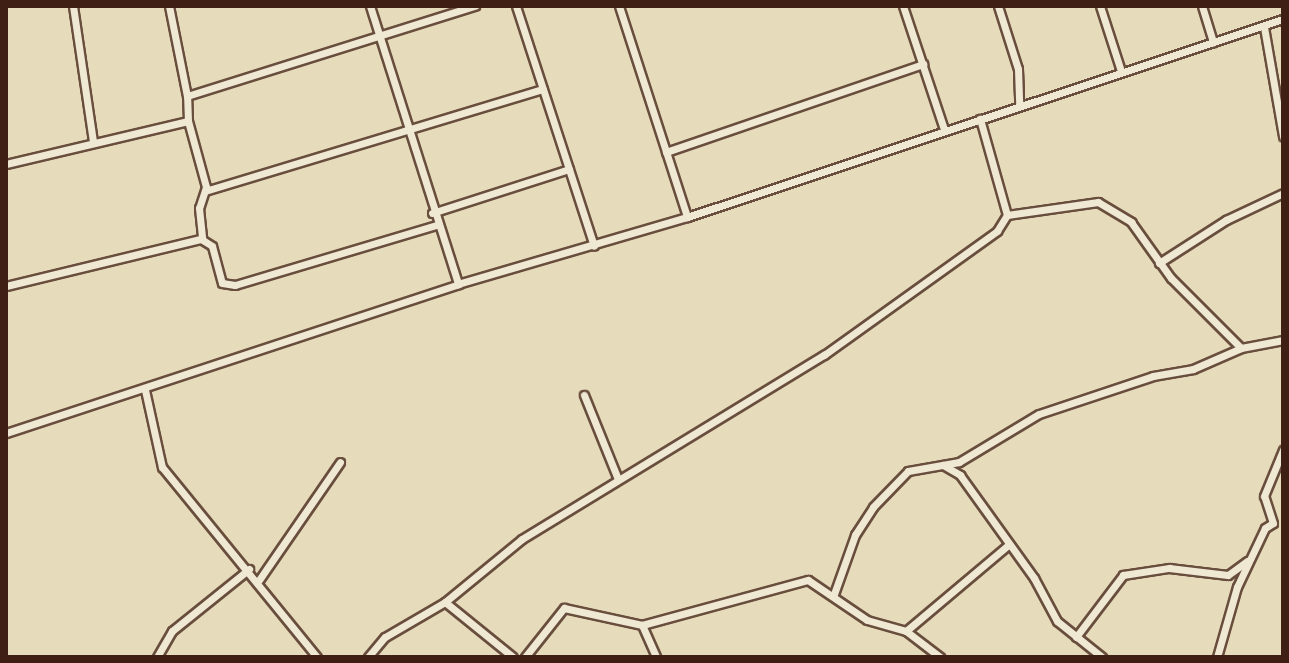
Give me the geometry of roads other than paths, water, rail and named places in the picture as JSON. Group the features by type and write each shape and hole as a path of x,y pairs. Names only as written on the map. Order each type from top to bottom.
{"street":[{"path":"73,6 93,142"},
{"path":"169,6 187,96 188,121 205,191 199,208 202,239"},
{"path":"370,6 432,213 458,284"},
{"path":"187,96 475,6"},
{"path":"516,6 594,246"},
{"path":"619,6 687,217"},
{"path":"903,6 944,129"},
{"path":"998,6 1018,69 1019,105"},
{"path":"1100,6 1121,71"},
{"path":"1202,6 1213,42"},
{"path":"6,433 145,390 458,284 687,217 944,129 1283,19"},
{"path":"1264,27 1283,136"},
{"path":"666,151 923,64"},
{"path":"205,191 543,89"},
{"path":"368,657 385,637 445,602 522,539 824,355 997,231 1007,215 980,119"},
{"path":"6,164 188,121"},
{"path":"432,213 569,169"},
{"path":"1159,263 1226,220 1283,193"},
{"path":"1007,215 1098,202 1131,222 1159,263 1241,348"},
{"path":"6,286 202,239 212,246 222,283 235,285 436,225"},
{"path":"834,594 844,558 873,507 908,471 965,460 1039,414 1153,376 1193,369 1241,348 1283,340"},
{"path":"145,390 162,467 259,580 317,657"},
{"path":"584,395 618,479"},
{"path":"1273,523 1264,496 1283,450"},
{"path":"259,580 340,462"},
{"path":"941,464 960,475 1057,621 1102,657"},
{"path":"1217,657 1237,587 1265,528 1283,518"},
{"path":"906,631 1008,545"},
{"path":"1076,637 1123,575 1169,568 1228,575 1252,557"},
{"path":"157,657 172,631 249,569"},
{"path":"525,657 564,608 642,625 800,580 834,594 867,620 906,631 940,657"},
{"path":"445,602 513,657"},
{"path":"642,625 656,657"}]}
